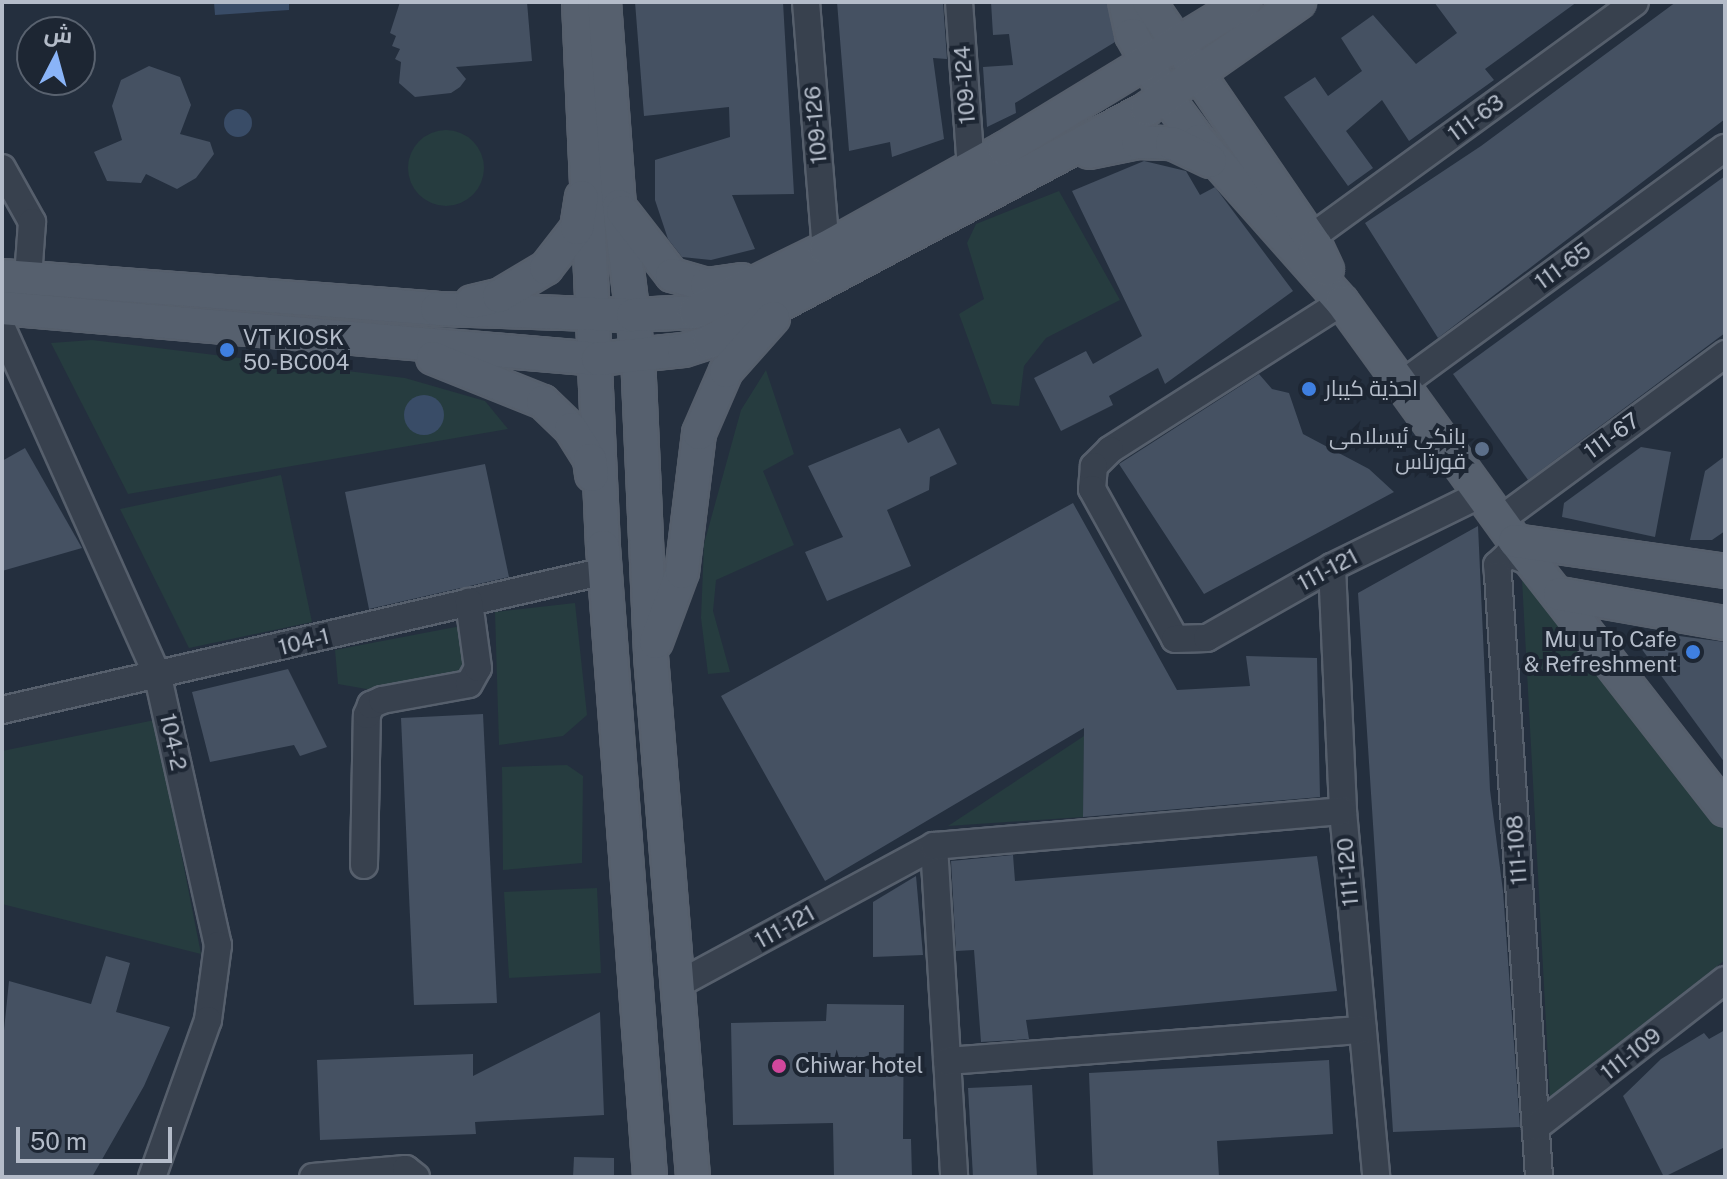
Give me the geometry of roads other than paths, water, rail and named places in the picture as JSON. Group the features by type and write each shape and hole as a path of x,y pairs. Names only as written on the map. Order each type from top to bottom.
{"main road":[{"path":"579,2 596,314 604,559 650,1177"},
{"path":"604,2 619,206 638,356 651,656 693,1177"},
{"path":"1161,2 1176,15 1190,17 1237,2"},
{"path":"15,277 437,309 633,315 695,312 790,282 1044,163 1167,98 1188,63 1245,2"},
{"path":"2,308 392,344 598,359 638,356 709,342 790,282 826,248 971,168 1148,64 1188,63 1262,29 1299,2"},
{"path":"1105,89 1125,58 1134,3"},
{"path":"1134,3 1188,63 1255,158 1316,246 1342,302"},
{"path":"1134,3 1132,35 1167,98 1224,172 1342,302 1516,541 1725,810"},
{"path":"1255,158 1230,117 1225,95 1237,64 1262,29"},
{"path":"1044,163 1138,142 1172,143 1199,153 1224,172"},
{"path":"437,309 499,296 546,268 577,228 588,162"},
{"path":"619,206 660,265 683,281 707,285 790,282"},
{"path":"651,656 682,572 691,468 712,399 739,353 790,282"},
{"path":"392,344 515,386 560,416 590,460 604,559"},
{"path":"1516,541 1725,571"},
{"path":"1560,594 1725,623"}],"street":[{"name":"109-126","path":"806,2 826,248"},
{"name":"109-124","path":"959,2 971,168"},
{"name":"111-63","path":"1316,234 1635,2"},
{"name":"111-65","path":"1402,384 1725,148"},
{"path":"2,168 32,222 15,277"},
{"name":"111-121","path":"1342,302 1110,450 1094,466 1092,489 1175,639 1207,638 1332,567 1481,494"},
{"name":"104-2","path":"2,328 158,677 218,945 208,1020 152,1177"},
{"name":"111-67","path":"1516,541 1725,354"},
{"name":"111-108","path":"1516,541 1515,554 1497,565 1539,1177"},
{"name":"104-1","path":"2,710 158,677 469,602 604,559"},
{"name":"111-120","path":"1332,567 1343,811 1376,1177"},
{"path":"364,865 367,715 371,705 382,700 469,684 478,668 469,602"},
{"path":"954,1177 934,846 1343,811"},
{"name":"111-121","path":"677,985 934,846"},
{"name":"111-109","path":"1536,1127 1725,980"},
{"path":"947,1061 1363,1030"},
{"path":"313,1177 406,1169 416,1177"}],"water":[{"path":"214,2 289,2 289,10 215,15"},
{"path":"238,109 248,113 252,123 248,133 238,137 228,133 224,123 228,113"},
{"path":"424,395 438,401 444,415 438,429 424,435 410,429 404,415 410,401"}],"place":[{"name":"VT KIOSK 50-BC004","path":"227,350"},
{"name":"احذية كيبار","path":"1309,389"},
{"name":"بانکی ئیسلامی قورتاس","path":"1482,449"},
{"name":"Mu u To Cafe & Refreshment","path":"1693,652"},
{"name":"Chiwar hotel","path":"779,1066"}]}
